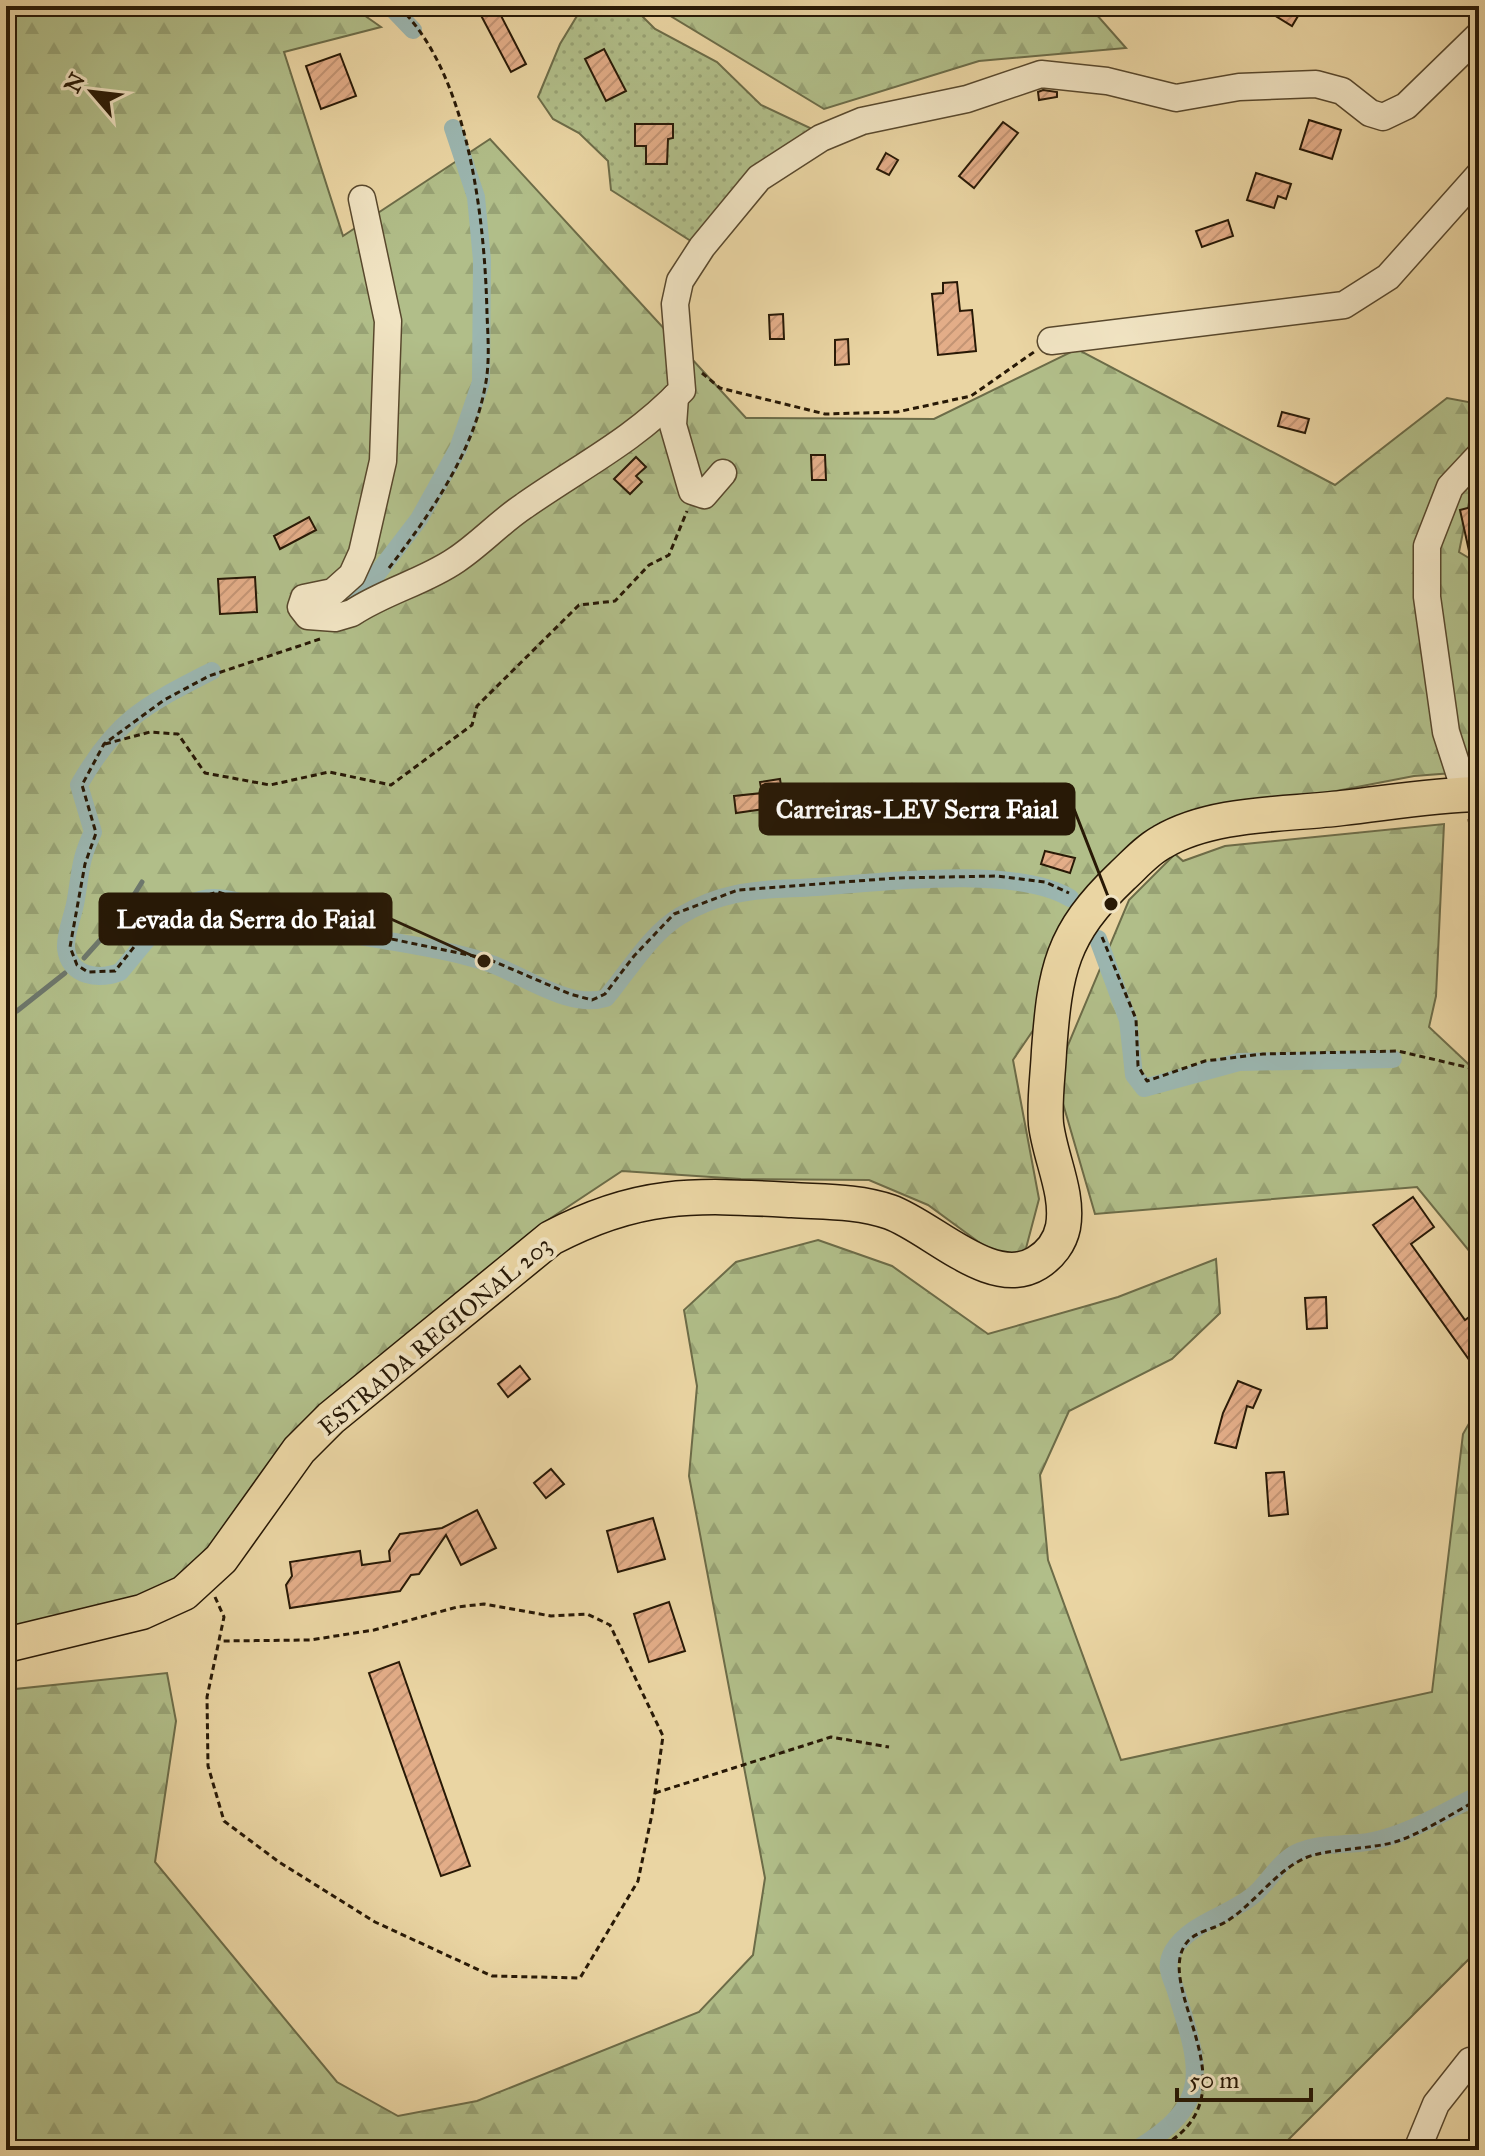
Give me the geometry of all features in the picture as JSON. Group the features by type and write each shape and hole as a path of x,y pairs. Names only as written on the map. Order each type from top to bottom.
{"main road":[{"name":"ESTRADA REGIONAL 203","path":"6,1645 142,1612 167,1602 200,1580 221,1559 299,1450 331,1418 538,1248 589,1218 641,1202 682,1196 731,1195 844,1202 877,1208 912,1221 987,1267 1022,1270 1048,1256 1061,1237 1064,1224 1046,1124 1053,1001 1060,965 1087,913 1147,852 1187,831 1229,821 1472,794"}],"street":[{"path":"362,199 388,321 383,461 362,553 352,575 333,592 304,598 301,607 308,616 335,618 352,613 456,560 530,501 617,448 656,418 682,390 682,360 675,304 680,281 702,247 759,178 821,138 862,121 967,99 1041,74 1107,81 1176,98 1239,87 1316,84 1342,91 1370,113 1383,117 1406,106 1479,35"},
{"path":"1051,341 1344,305 1388,277 1479,175"},
{"path":"675,397 673,425 692,491 704,495 723,473"},
{"path":"1472,794 1446,732 1427,597 1427,546 1450,487 1479,456"},
{"path":"1417,2150 1436,2104 1470,2061 1479,2061"}],"path":[{"path":"383,575 419,529 462,454 485,387 488,343 486,241 471,153 418,25 398,6"},
{"path":"682,360 720,388 825,414 897,412 971,396 1051,341"},
{"path":"104,744 150,732 178,734 205,773 270,785 329,772 391,785 472,725 477,706 579,605 615,601 649,565 669,555 685,519 692,491"},
{"path":"352,613 328,635 308,646 209,676 164,700 104,744 82,785 96,833 85,864 70,947 77,965 88,972 115,971 145,933 180,903 218,892 314,923 488,959 570,994 592,1000 605,994 634,956 674,914 738,890 897,878 997,876 1045,882 1071,894 1087,913 1101,935 1136,1019 1138,1066 1147,1081 1205,1061 1263,1054 1398,1051 1479,1070"},
{"path":"1472,794 1479,890"},
{"path":"200,1580 215,1598 224,1617 207,1697 208,1766 224,1821 279,1862 375,1922 492,1976 580,1978 638,1881 663,1736 610,1625 587,1614 551,1616 484,1604 457,1607 374,1630 310,1640 220,1641"},
{"path":"655,1793 831,1737 889,1747"},
{"path":"1155,2150 1173,2141 1199,2107 1203,2067 1197,2031 1180,1987 1178,1963 1190,1940 1227,1921 1303,1859 1398,1840 1479,1799"}],"green space":[{"path":"6,6 351,6 381,27 284,52 343,236 490,139 746,418 934,419 1077,349 1335,485 1447,398 1479,404 1479,453 1459,552 1479,564 1479,771 1414,776 1170,823 1083,914 1053,1001 1013,1060 1039,1199 1025,1252 995,1254 928,1205 869,1180 741,1179 622,1171 542,1224 206,1562 157,1594 6,1632"},
{"path":"583,6 632,6 655,29 717,62 761,105 827,136 694,243 611,190 608,161 579,133 553,119 538,97 560,44"},
{"path":"654,6 1089,6 1126,48 979,61 824,109"},
{"path":"1444,824 1436,996 1429,1027 1479,1074 1479,1263 1417,1187 1095,1214 1055,1076 1129,900 1175,854 1183,861 1225,846"},
{"path":"818,1240 892,1266 988,1334 1118,1297 1216,1259 1220,1313 1172,1359 1069,1411 1040,1475 1048,1560 1121,1760 1432,1692 1463,1434 1479,1406 1479,1960 1475,1953 1278,2150 6,2150 6,1690 167,1673 176,1721 155,1862 337,2082 398,2116 477,2101 699,2012 753,1955 765,1878 689,1476 697,1386 684,1310 736,1262"}],"building":[{"path":"476,6 496,6 526,64 511,72"},
{"path":"1259,6 1304,6 1292,26"},
{"path":"604,49 626,91 606,101 585,59"},
{"path":"340,54 356,96 321,109 306,66"},
{"path":"1038,92 1057,92 1057,97 1039,100"},
{"path":"1309,120 1341,130 1332,159 1300,149"},
{"path":"1003,122 1018,133 974,188 959,176"},
{"path":"635,124 673,124 673,138 668,139 667,164 646,164 646,146 635,146"},
{"path":"886,153 898,160 889,175 877,169"},
{"path":"1256,173 1291,184 1286,199 1278,196 1274,208 1247,200"},
{"path":"1228,220 1233,236 1202,247 1196,231"},
{"path":"957,282 960,311 972,310 976,351 938,355 932,294 943,293 943,283"},
{"path":"783,314 784,339 770,339 769,315"},
{"path":"848,339 849,364 835,365 835,340"},
{"path":"1282,412 1309,419 1305,433 1278,426"},
{"path":"811,455 825,455 826,480 812,480"},
{"path":"636,457 646,467 636,476 642,482 630,494 614,479"},
{"path":"1479,505 1479,568 1473,569 1460,510"},
{"path":"309,517 316,530 280,549 274,536"},
{"path":"255,577 257,612 220,614 218,579"},
{"path":"780,779 784,806 736,813 734,796 762,793 760,782"},
{"path":"1045,851 1075,858 1070,873 1041,864"},
{"path":"1413,1197 1434,1227 1411,1244 1465,1320 1479,1310 1479,1354 1470,1361 1373,1225"},
{"path":"1326,1297 1327,1328 1307,1329 1305,1298"},
{"path":"520,1366 530,1379 508,1397 498,1384"},
{"path":"1238,1381 1261,1390 1253,1408 1247,1406 1236,1448 1215,1443 1223,1413"},
{"path":"551,1469 564,1484 546,1498 534,1483"},
{"path":"1284,1472 1288,1514 1269,1516 1266,1473"},
{"path":"477,1510 496,1548 461,1565 446,1535 419,1574 411,1575 400,1591 290,1608 286,1585 292,1576 290,1562 360,1551 362,1565 390,1561 389,1551 400,1534 442,1528"},
{"path":"653,1518 665,1559 618,1572 607,1531"},
{"path":"669,1602 685,1651 649,1662 634,1614"},
{"path":"399,1662 470,1866 441,1876 369,1673"}],"waterway":[{"path":"390,6 413,30"},
{"path":"354,604 419,519 458,449 481,382 482,260 476,197 453,128"},
{"path":"212,671 151,704 120,728 79,785 93,832 82,865 66,948 73,965 86,974 103,976 120,972 146,940 176,911 211,898 233,900 338,932 462,955 500,967 561,995 591,1000 606,998 649,943 669,924 700,906 736,894 947,878 1016,882 1046,888 1070,898"},
{"path":"84,958 119,919 142,882"},
{"path":"1098,939 1128,1020 1134,1075 1144,1088 1239,1062 1393,1059"},
{"path":"6,1014 17,1011 65,973"},
{"path":"1135,2150 1178,2117 1189,2100 1194,2082 1191,2042 1169,1967 1170,1957 1181,1941 1201,1925 1247,1900 1294,1854 1318,1846 1387,1837 1479,1795"}],"place":[{"name":"Carreiras-LEV Serra Faial","path":"1111,904"},
{"name":"Levada da Serra do Faial","path":"484,961"}]}
